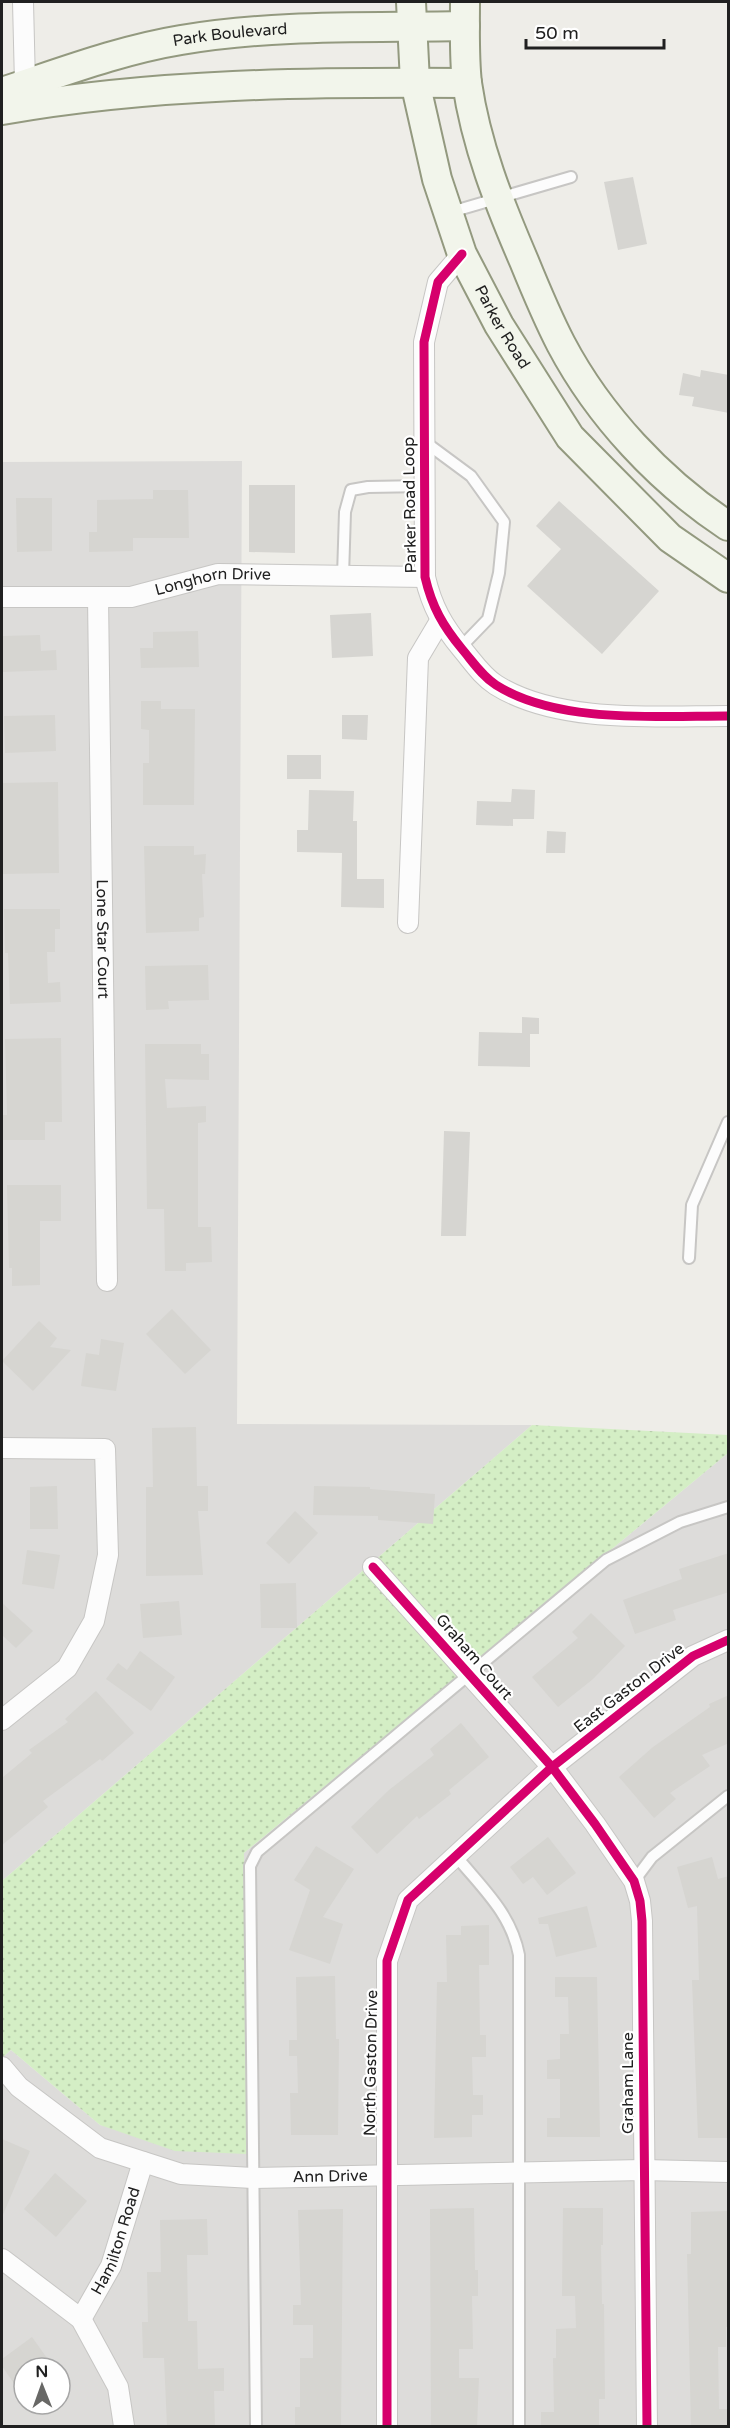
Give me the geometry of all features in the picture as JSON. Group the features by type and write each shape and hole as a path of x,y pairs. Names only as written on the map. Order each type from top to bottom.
{"main road":[{"name":"Park Boulevard","path":"13,88 112,57 181,40 335,26 411,14 465,14"},
{"name":"Parker Road","path":"411,14 415,82 447,213 462,254 499,325 570,437 670,538 729,578"},
{"path":"465,14 467,83 480,143 497,199 561,344 600,405 652,464 696,504 729,526"},
{"path":"2,110 148,92 283,84 467,83"}],"street":[{"path":"13,88 23,2"},
{"name":"Parker Road Loop","path":"462,254 438,282 424,342 425,578 431,603 440,621 483,675 497,686 520,697 571,711 618,716 729,716"},
{"name":"Longhorn Drive","path":"2,597 131,597 218,574 425,578"},
{"name":"Lone Star Court","path":"98,597 107,1281"},
{"path":"408,923 418,658 440,621"},
{"path":"2,1448 105,1449 108,1555 94,1621 67,1668 2,1720"},
{"name":"Graham Court","path":"373,1567 552,1767"},
{"name":"East Gaston Drive","path":"552,1767 693,1656 729,1640"},
{"name":"North Gaston Drive","path":"387,2427 385,2176 387,1961 408,1900 552,1767"},
{"name":"Graham Lane","path":"552,1767 623,1862 634,1881 640,1901 646,2427"},
{"name":"Ann Drive","path":"2,2067 19,2087 100,2148 181,2174 253,2178 644,2170 729,2172"},
{"name":"Hamilton Road","path":"81,2319 111,2266 143,2162"},
{"path":"2,2259 81,2319 118,2387 124,2427"}],"lane":[{"path":"447,213 571,177"},
{"path":"424,442 471,476 504,522 499,573 488,619 460,648"},
{"path":"343,576 345,512 351,490 368,487 425,486"},
{"path":"689,1258 692,1205 729,1122"},
{"path":"256,2427 250,1866 256,1852 606,1560 680,1522 729,1507"},
{"path":"634,1881 652,1857 729,1796"},
{"path":"456,1856 503,1912 514,1932 519,1955 519,2427"}],"shaded area":[{"path":"242,461 237,1424 532,1425 2,1881 2,462"},
{"path":"728,1453 728,2426 2,2426 2,2058 11,2050 100,2125 247,2154 244,1853"}],"green space":[{"path":"532,1425 728,1435 728,1453 244,1853 247,2154 175,2151 100,2125 11,2050 2,2058 2,1881"}],"building":[{"path":"633,177 647,244 618,250 604,182"},
{"path":"701,370 729,375 729,413 692,406 694,397 679,395 683,373 700,377"},
{"path":"249,485 295,485 295,553 249,552"},
{"path":"153,490 188,490 189,538 133,538 133,551 89,552 89,532 97,532 97,500 153,499"},
{"path":"16,498 52,498 52,551 17,552"},
{"path":"559,501 659,591 602,654 527,586 561,549 536,526"},
{"path":"371,613 373,656 332,658 330,615"},
{"path":"198,631 199,667 141,668 140,648 153,648 153,632"},
{"path":"40,635 41,651 56,650 57,670 3,672 2,636"},
{"path":"141,701 161,701 161,709 195,709 194,805 143,805 143,763 149,763 149,730 141,729"},
{"path":"55,715 56,751 5,753 4,716"},
{"path":"342,715 368,715 367,740 342,739"},
{"path":"287,755 321,755 321,779 287,779"},
{"path":"58,782 59,873 3,874 2,783"},
{"path":"512,789 535,790 534,819 513,819 513,826 476,825 477,801 511,802"},
{"path":"309,790 354,791 353,821 357,821 357,879 384,879 384,908 341,907 342,853 297,852 297,830 308,830"},
{"path":"547,831 566,832 565,853 546,853"},
{"path":"144,846 194,846 194,855 206,854 205,874 202,874 204,917 199,918 199,931 146,933"},
{"path":"4,909 60,909 60,929 55,929 55,952 47,952 48,983 60,982 61,1002 10,1004"},
{"path":"208,965 209,1000 168,1001 169,1009 146,1010 145,966"},
{"path":"522,1017 539,1018 539,1034 530,1034 530,1067 478,1066 479,1032 522,1033"},
{"path":"61,1038 62,1122 45,1122 45,1140 2,1140 2,1115 7,1115 5,1039"},
{"path":"145,1044 201,1044 201,1054 209,1054 209,1080 165,1079 167,1108 206,1106 206,1122 198,1123 198,1227 211,1227 212,1262 186,1263 186,1271 165,1271 164,1209 147,1209"},
{"path":"444,1131 470,1132 466,1236 441,1236"},
{"path":"7,1185 61,1185 61,1221 40,1221 40,1285 12,1286 12,1268 9,1268"},
{"path":"172,1309 211,1350 185,1374 146,1334"},
{"path":"39,1321 57,1338 50,1347 71,1350 33,1391 2,1361"},
{"path":"101,1339 124,1343 116,1391 81,1386 86,1353 99,1355"},
{"path":"196,1427 197,1486 208,1486 208,1511 198,1511 203,1575 146,1576 146,1487 153,1487 152,1428"},
{"path":"57,1486 58,1529 30,1529 30,1487"},
{"path":"314,1486 370,1487 370,1489 435,1494 433,1524 378,1520 378,1516 313,1515"},
{"path":"295,1511 318,1533 289,1564 266,1543"},
{"path":"27,1550 60,1555 54,1589 22,1584"},
{"path":"729,1553 729,1592 673,1610 676,1620 635,1634 623,1600 682,1579 679,1569"},
{"path":"296,1583 297,1628 261,1628 260,1584"},
{"path":"179,1601 182,1635 143,1638 140,1604"},
{"path":"2,1603 33,1631 16,1648 2,1635"},
{"path":"591,1613 625,1646 593,1679 558,1707 532,1677 578,1638 572,1632"},
{"path":"140,1651 175,1677 151,1711 106,1679 118,1663 127,1670"},
{"path":"96,1691 134,1733 102,1761 100,1759 43,1801 48,1807 2,1845 2,1778 32,1753 29,1750 68,1722 65,1719"},
{"path":"729,1695 729,1743 702,1755 710,1766 670,1793 676,1799 654,1818 619,1777 653,1747 710,1707 709,1704"},
{"path":"461,1723 489,1757 449,1790 451,1794 419,1819 417,1816 377,1854 351,1827 389,1790 434,1755 430,1749"},
{"path":"548,1837 576,1873 547,1895 533,1877 523,1884 510,1867"},
{"path":"316,1846 354,1869 323,1917 343,1924 330,1964 289,1950 310,1890 294,1880"},
{"path":"712,1857 718,1879 729,1876 729,2138 698,2138 692,1980 699,1980 697,1906 688,1908 677,1867"},
{"path":"587,1906 597,1947 556,1957 548,1924 539,1924 538,1918"},
{"path":"489,1925 489,1965 479,1965 480,2035 486,2035 486,2057 472,2057 473,2095 483,2095 483,2115 472,2115 472,2137 434,2138 437,1982 447,1982 446,1935 461,1935 461,1926"},
{"path":"335,1976 336,2039 339,2039 338,2135 291,2135 290,2093 298,2093 297,2056 289,2056 289,2040 297,2040 296,1977"},
{"path":"555,1977 597,1977 600,2137 547,2137 547,2118 560,2118 560,2079 547,2079 547,2060 560,2059 560,2034 569,2034 568,1997 555,1997"},
{"path":"2,2139 30,2151 2,2217"},
{"path":"55,2173 87,2201 56,2237 24,2209"},
{"path":"474,2208 475,2270 478,2270 478,2296 472,2296 473,2349 459,2349 459,2378 479,2378 477,2427 431,2427 430,2209"},
{"path":"563,2208 603,2208 603,2245 601,2245 605,2399 599,2399 599,2427 541,2427 541,2412 554,2412 553,2358 556,2358 556,2329 576,2328 575,2296 562,2296"},
{"path":"343,2209 341,2427 295,2427 295,2407 300,2407 300,2358 313,2358 313,2325 293,2325 293,2305 301,2305 298,2210"},
{"path":"729,2211 729,2327 726,2327 726,2347 718,2347 719,2409 729,2409 729,2427 691,2427 687,2254 691,2254 691,2212"},
{"path":"207,2219 208,2255 187,2255 188,2321 197,2321 198,2369 224,2368 224,2391 214,2391 215,2427 167,2427 164,2358 143,2358 142,2322 148,2322 147,2272 161,2272 160,2220"},
{"path":"32,2337 45,2356 12,2356 12,2381 2,2366 2,2359"}],"cycle path":[{"path":"462,254 438,282 424,342 425,577 431,598 444,624 455,641 486,677 521,698 578,712 609,715 728,716"},
{"path":"373,1567 552,1767 634,1881 640,1901 642,1921 647,2426"},
{"path":"387,2426 387,1961 408,1900 552,1767 693,1656 728,1640"}]}
